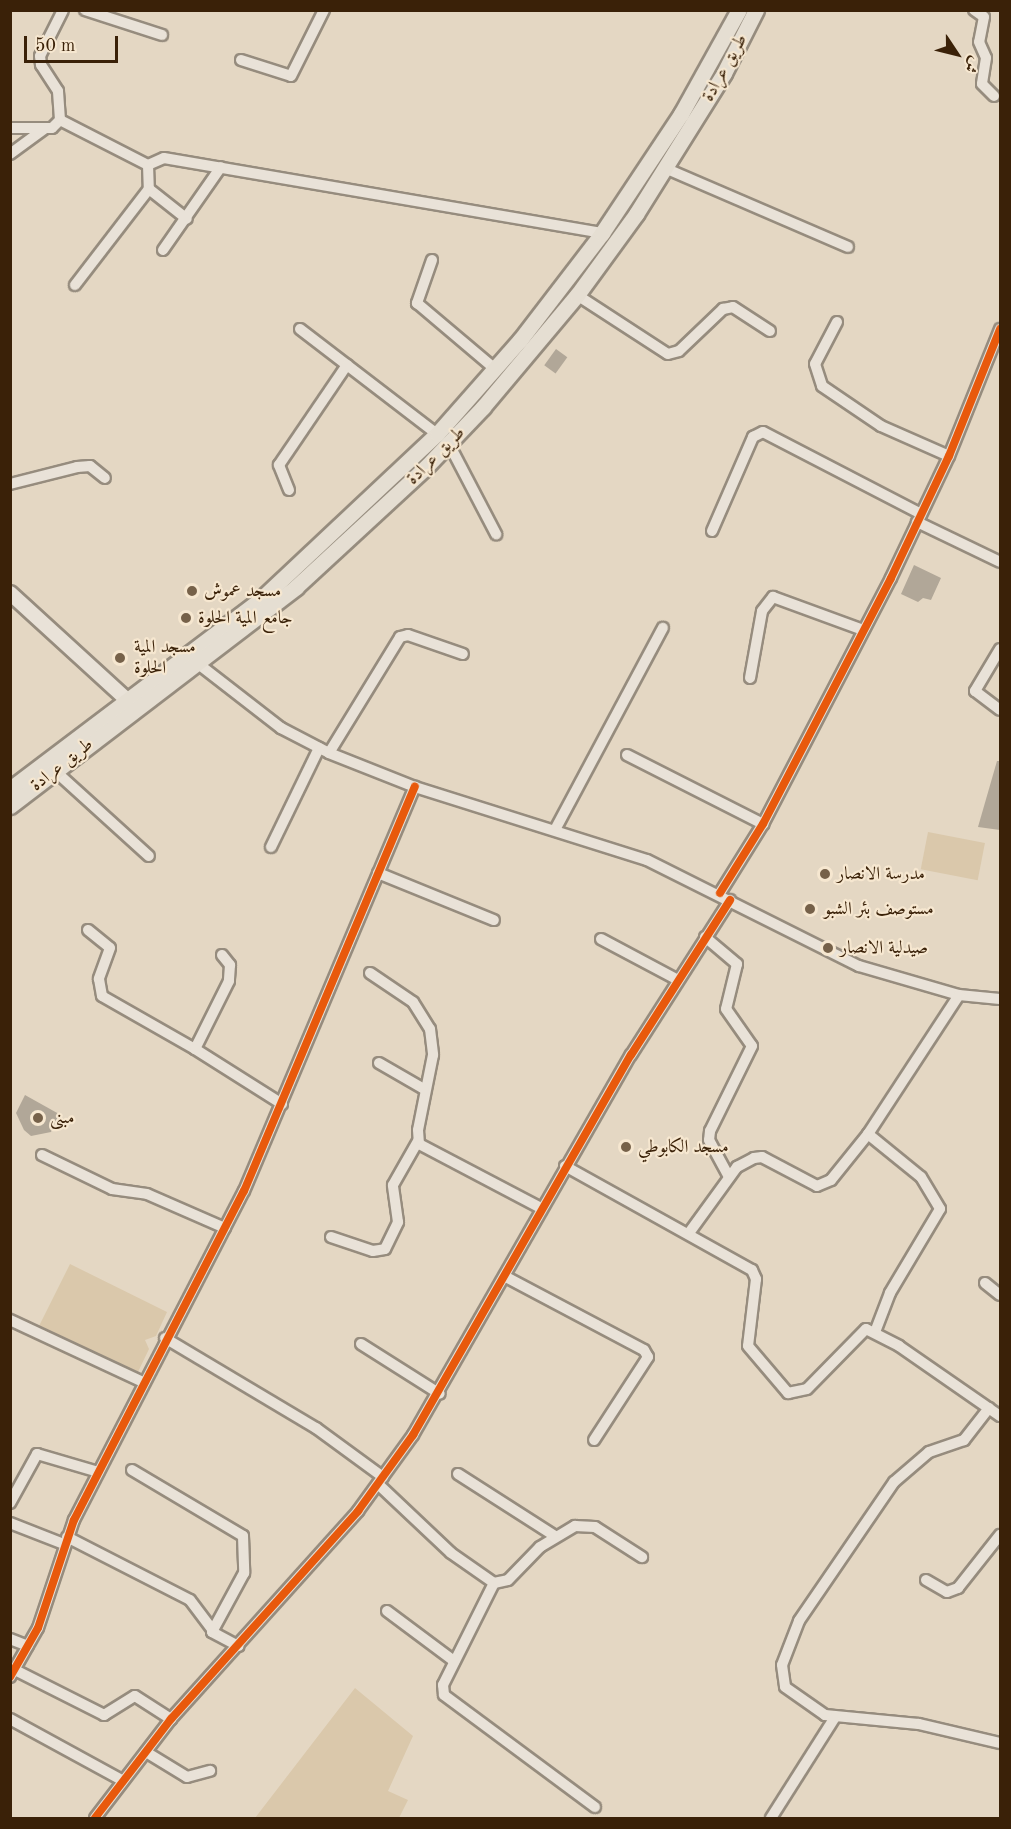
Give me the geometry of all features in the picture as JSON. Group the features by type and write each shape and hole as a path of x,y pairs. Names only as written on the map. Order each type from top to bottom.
{"main road":[{"name":"طريق عرادة","path":"193,660 285,578 436,434 495,369 602,233 681,114 739,10"},
{"name":"طريق عرادة","path":"10,789 296,587 449,444 577,295 667,169 756,10"},
{"name":"طريق عرادة","path":"10,806 132,704"}],"street":[{"path":"60,120 58,91 41,65 40,56 63,10"},
{"path":"85,10 162,35"},
{"path":"241,60 291,76 324,10"},
{"path":"974,10 984,17 979,42 986,58 982,84 994,96"},
{"path":"10,154 60,120"},
{"path":"60,120 148,165"},
{"path":"10,128 44,129"},
{"path":"148,165 164,158 602,233"},
{"path":"75,285 149,189 148,165"},
{"path":"163,250 188,219 221,167"},
{"path":"667,169 848,247"},
{"path":"149,189 188,219"},
{"path":"432,260 417,303 495,369"},
{"path":"577,295 668,354 679,351 723,309 733,307 770,332"},
{"path":"837,322 816,364 822,386 881,426 949,456"},
{"path":"300,329 436,434"},
{"path":"96,1818 122,1780 171,1719 238,1646 381,1481 440,1394 565,1166 705,937 919,518 949,456 1000,329"},
{"path":"289,490 279,465 347,365"},
{"path":"712,531 753,437 763,432 1000,562"},
{"path":"449,444 496,534"},
{"path":"10,484 77,467 90,466 105,478"},
{"path":"10,593 132,704"},
{"path":"750,678 762,611 773,597 862,630"},
{"path":"556,828 663,628"},
{"path":"271,847 324,751 400,637 408,635 463,654"},
{"path":"1000,649 975,692 1000,710"},
{"path":"193,660 281,728 324,751 415,787 556,828 647,860 859,966 959,995 999,1001"},
{"path":"627,755 763,824"},
{"path":"54,770 149,856"},
{"path":"171,1719 135,1696 104,1716 13,1674 28,1646 65,1541 165,1338 225,1228 282,1104 415,787"},
{"path":"378,873 494,920"},
{"path":"88,930 110,948 99,979 102,996 195,1049 282,1104"},
{"path":"705,937 737,964 726,1009 752,1046 710,1131 709,1140 729,1177"},
{"path":"601,939 678,980"},
{"path":"195,1049 229,981 230,965 222,955"},
{"path":"332,1237 373,1251 385,1249 398,1222 393,1185 418,1142 424,1089 433,1055 430,1029 413,1002 370,973"},
{"path":"689,1233 729,1177 743,1162 762,1157 817,1186 824,1185 868,1134 959,995"},
{"path":"379,1063 424,1089"},
{"path":"868,1134 921,1177 940,1209 890,1293 875,1332"},
{"path":"418,1142 541,1208"},
{"path":"42,1155 112,1189 147,1194 225,1228"},
{"path":"565,1166 689,1233 754,1274 748,1346 756,1361 788,1393 807,1389 862,1329 875,1332 1000,1416"},
{"path":"506,1277 644,1350 648,1357 594,1440"},
{"path":"985,1283 1000,1295"},
{"path":"10,1320 143,1382"},
{"path":"165,1338 316,1428 381,1481 450,1553 494,1583 508,1580 555,1536 575,1526 595,1527 642,1557"},
{"path":"361,1344 440,1394"},
{"path":"989,1408 964,1440 928,1452 894,1482 853,1536 786,1645 785,1687 810,1708 835,1717 919,1724 1000,1743"},
{"path":"10,1503 37,1454 98,1472"},
{"path":"132,1470 243,1536 244,1573 212,1629"},
{"path":"458,1474 555,1536"},
{"path":"10,1524 65,1541 190,1600 217,1637 238,1646"},
{"path":"926,1580 947,1592 958,1588 1000,1535"},
{"path":"494,1583 443,1685 447,1699 595,1808"},
{"path":"387,1611 454,1661"},
{"path":"10,1640 28,1646"},
{"path":"771,1818 835,1717"},
{"path":"10,1719 122,1780"},
{"path":"146,1752 187,1777 210,1771"}],"shaded area":[{"path":"928,832 985,843 978,880 921,869"},
{"path":"70,1264 167,1312 156,1336 145,1340 149,1349 137,1374 38,1328"},
{"path":"355,1688 413,1736 388,1791 408,1800 399,1818 255,1818"}],"building":[{"path":"556,349 567,357 556,373 544,365"},
{"path":"914,565 941,578 931,600 923,598 918,602 901,594"},
{"path":"997,761 1000,761 1000,830 978,827"},
{"name":"مبنى","path":"25,1095 59,1114 51,1132 31,1136 24,1130 16,1113"}],"cycle path":[{"path":"720,893 763,824 891,578 949,456 1000,329"},
{"path":"10,1677 38,1628 74,1520 244,1191 415,787"},
{"path":"95,1818 171,1719 358,1511 413,1435 631,1055 730,900"}],"place":[{"name":"مسجد عموش","path":"192,591"},
{"name":"جامع المية الحلوة","path":"186,618"},
{"name":"مسجد المية الحلوة","path":"120,658"},
{"name":"مدرسة الانصار","path":"825,874"},
{"name":"مستوصف بئر الشبو","path":"810,909"},
{"name":"صيدلية الانصار","path":"828,948"},
{"name":"مبنى","path":"38,1118"},
{"name":"مسجد الكابوطي","path":"626,1147"}]}
